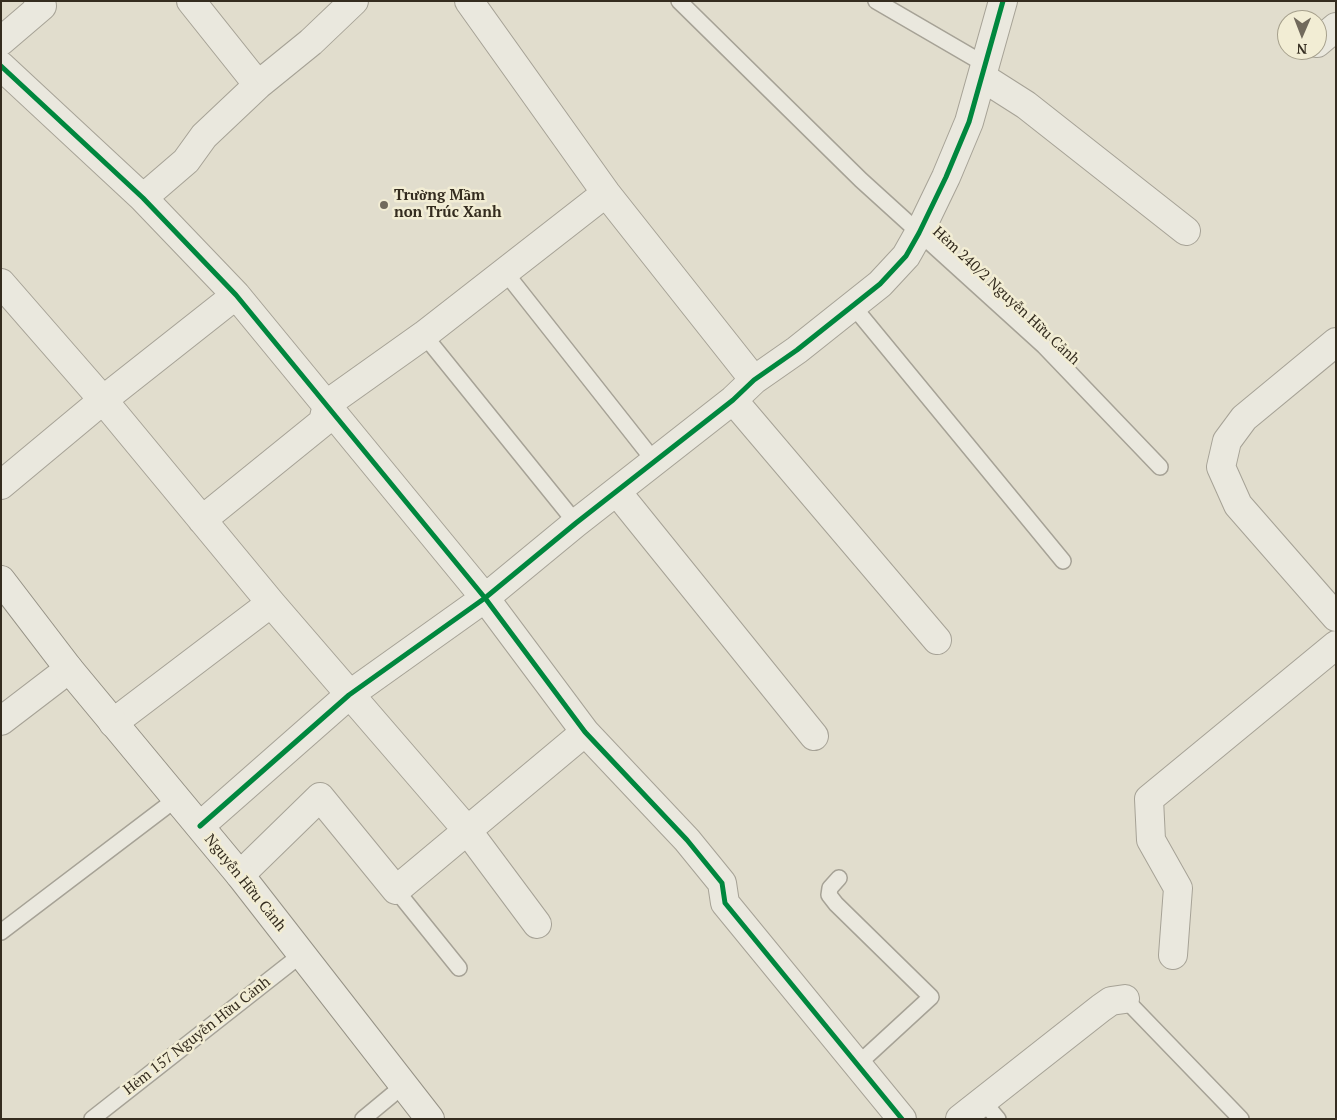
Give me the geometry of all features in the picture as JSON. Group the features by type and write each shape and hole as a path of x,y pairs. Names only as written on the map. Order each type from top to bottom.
{"street":[{"path":"191,1 258,85"},
{"path":"143,198 186,161 204,136 258,85 333,23 354,1"},
{"path":"469,1 606,193 754,380"},
{"path":"200,826 349,695 485,598 576,523 733,400 754,380 797,350 890,274 906,256 919,233 969,122 1003,1"},
{"path":"1,41 42,3"},
{"path":"1,66 143,198 236,295 485,598 584,732 687,840 722,883 725,902 902,1119"},
{"path":"984,71 1186,231"},
{"path":"202,520 323,422 327,404 424,335 606,193"},
{"path":"1,283 103,400 349,695 468,830 537,924"},
{"path":"1,485 103,400 236,295"},
{"path":"1336,342 1244,418 1227,441 1221,467 1238,505 1336,617"},
{"path":"733,400 937,640"},
{"path":"617,492 814,736"},
{"name":"Nguyễn Hữu Cảnh","path":"1,580 69,669 240,875 430,1119"},
{"path":"113,723 271,603"},
{"path":"1173,955 1178,888 1151,840 1149,799 1336,644"},
{"path":"1,721 69,669"},
{"path":"240,875 320,796 396,890 584,732"},
{"path":"960,1119 990,1109 1101,1008 1111,1001 1125,998"}],"lane":[{"name":"Hẻm 240/2 Nguyễn Hữu Cảnh","path":"679,1 861,180 1044,346 1160,467"},
{"path":"876,1 984,71"},
{"path":"505,272 656,462"},
{"path":"853,306 1063,560"},
{"path":"424,335 576,523"},
{"path":"1,932 176,799"},
{"path":"839,878 830,888 829,895 931,997 857,1065"},
{"path":"396,890 459,968"},
{"name":"Hẻm 157 Nguyễn Hữu Cảnh","path":"92,1119 302,954"},
{"path":"1125,998 1240,1119"},
{"path":"363,1119 404,1085"}],"cycle path":[{"path":"200,826 349,695 485,598 576,523 733,400 754,380 797,350 880,284 906,256 946,177 969,122 1003,1"},
{"path":"1,66 143,198 236,295 485,598 585,732 687,840 722,883 725,903 902,1119"}],"place":[{"name":"Trường Mầm non Trúc Xanh","path":"384,205"}]}
